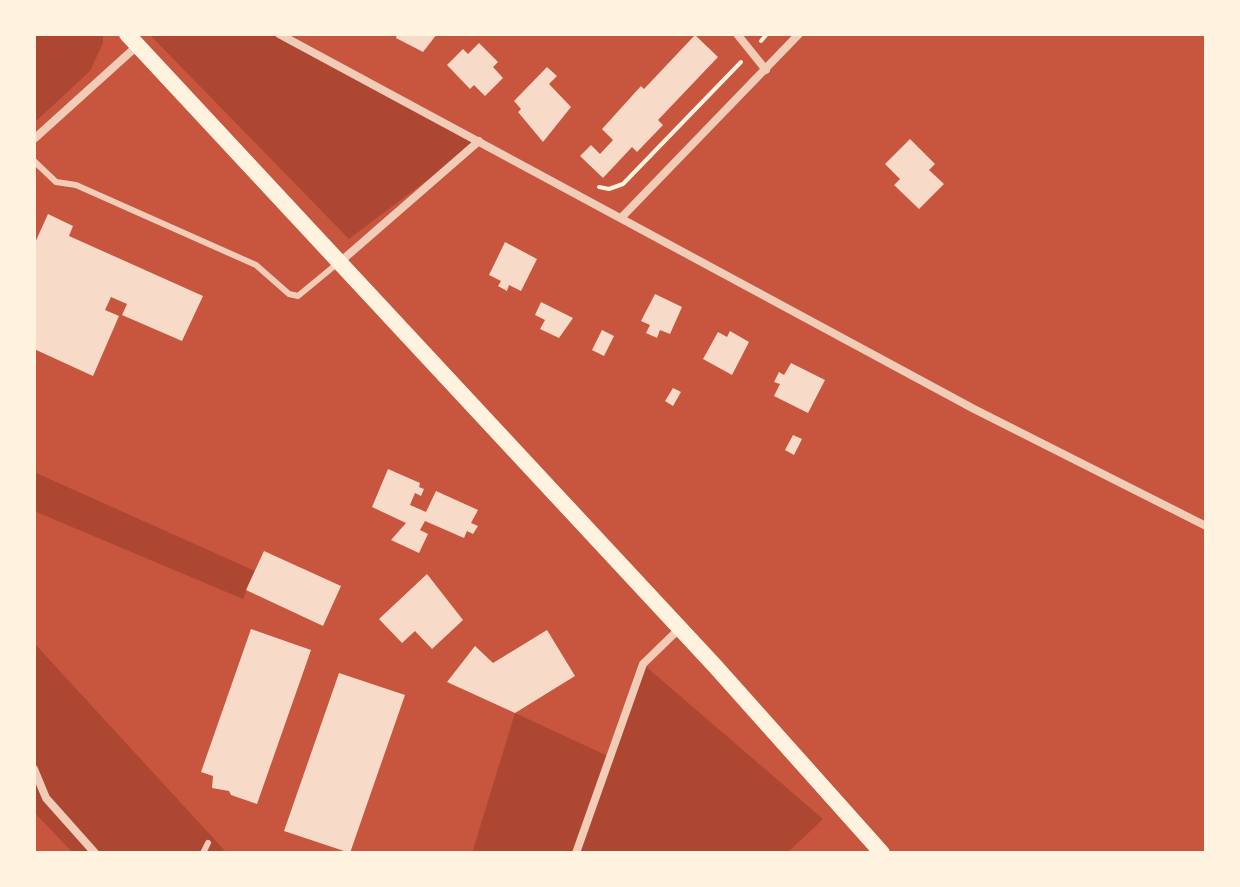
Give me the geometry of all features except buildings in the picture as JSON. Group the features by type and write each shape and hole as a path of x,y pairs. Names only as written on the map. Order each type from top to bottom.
{"main road":[{"path":"132,40 680,628 875,850"}],"street":[{"path":"279,34 974,409 1206,526"},
{"path":"737,34 766,70"},
{"path":"621,218 799,34"},
{"path":"34,139 132,40"},
{"path":"340,262 479,141"},
{"path":"576,853 643,664 680,628"},
{"path":"34,769 46,798 95,853"}],"lane":[{"path":"34,161 56,182 76,185 256,265 289,294 298,296 340,262"},
{"path":"203,853 208,843"}],"path":[{"path":"588,181 603,188 623,184 767,34"}],"shaded area":[{"path":"34,34 103,34 103,43 90,71 34,123"},
{"path":"149,34 279,34 479,141 349,239"},
{"path":"34,472 255,571 243,599 34,511"},
{"path":"34,643 227,853 73,853 34,812"},
{"path":"643,664 823,819 787,853 472,853 515,713 610,757"}]}
